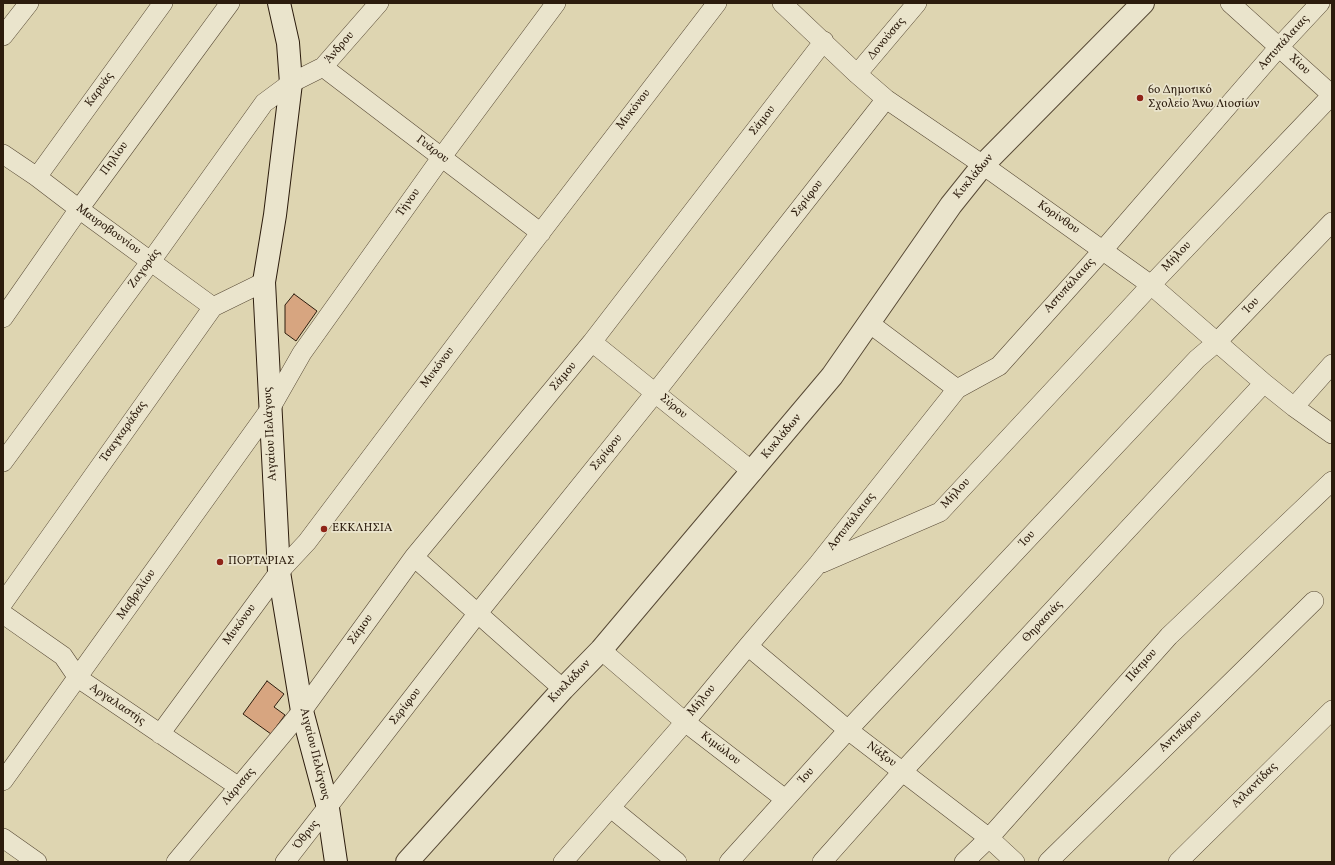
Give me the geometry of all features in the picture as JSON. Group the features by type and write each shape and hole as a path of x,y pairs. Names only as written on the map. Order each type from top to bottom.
{"street":[{"path":"3,36 29,3"},
{"name":"Καρυάς","path":"37,177 163,3"},
{"name":"Πηλίου","path":"3,318 79,209 230,3"},
{"name":"Αιγαίου Πελάγους","path":"279,3 288,43 292,83 275,215 264,282 279,572 302,711 328,808 336,862"},
{"name":"Άνδρου","path":"292,83 323,67 380,3"},
{"name":"Τήνου","path":"270,409 302,354 441,158 556,3"},
{"name":"Μυκόνου","path":"160,734 279,572 307,542 717,3"},
{"name":"Κορίνθου","path":"782,3 824,41 857,74 886,98 1151,285 1264,383 1332,434"},
{"name":"Δονούσας","path":"857,74 918,3"},
{"name":"Κυκλάδων","path":"407,862 563,689 601,650 753,472 832,376 951,205 983,165 1143,3"},
{"name":"Χίου","path":"1230,3 1332,95"},
{"name":"Αστυπάλαιας","path":"818,564 957,389 999,366 1103,250 1279,47 1320,3"},
{"name":"Σάμου","path":"302,711 414,557 592,342 824,41"},
{"name":"Γυάρου","path":"323,67 541,233"},
{"name":"Ζαγοράς","path":"3,462 151,261 264,103 292,83"},
{"name":"Μήλου","path":"563,862 685,722 818,564 940,512 1151,285 1332,95"},
{"name":"Σερίφου","path":"328,808 478,614 655,393 886,98"},
{"name":"Μαυροβουνίου","path":"3,154 37,177 213,308"},
{"name":"Ίου","path":"729,862 848,730 1197,359 1218,342 1332,222"},
{"name":"Τσαγκαράδας","path":"3,603 213,308 264,282"},
{"path":"869,323 957,389"},
{"name":"Σύρου","path":"592,342 753,472"},
{"path":"1294,407 1332,364"},
{"name":"Θηρασιάς","path":"822,862 903,771 1264,383"},
{"name":"Μαβρελίου","path":"3,781 270,409"},
{"name":"Πάτμου","path":"964,862 989,838 1168,636 1332,481"},
{"path":"414,557 563,689"},
{"name":"Αντιπάρου","path":"1048,862 1314,601"},
{"name":"Αργαλαστής","path":"3,614 63,656 78,678 239,787"},
{"name":"Νάξου","path":"748,646 848,730 989,838 1015,862"},
{"name":"Κιμώλου","path":"601,650 685,722 786,799"},
{"name":"Ατλαντίδας","path":"1178,862 1332,710"},
{"name":"Λάρισας","path":"176,862 302,711"},
{"name":"Όθρυς","path":"285,862 328,808"},
{"path":"611,808 677,862"},
{"path":"3,838 37,862"}],"building":[{"path":"294,294 317,311 296,341 285,333 285,305"},
{"path":"267,681 284,694 274,707 285,715 271,734 243,714"}],"place":[{"name":"6ο Δημοτικό Σχολείο Άνω Λιοσίων","path":"1140,98"},
{"name":"ΕΚΚΛΗΣΙΑ","path":"324,529"},
{"name":"ΠΟΡΤΑΡΙΑΣ","path":"220,562"}]}
